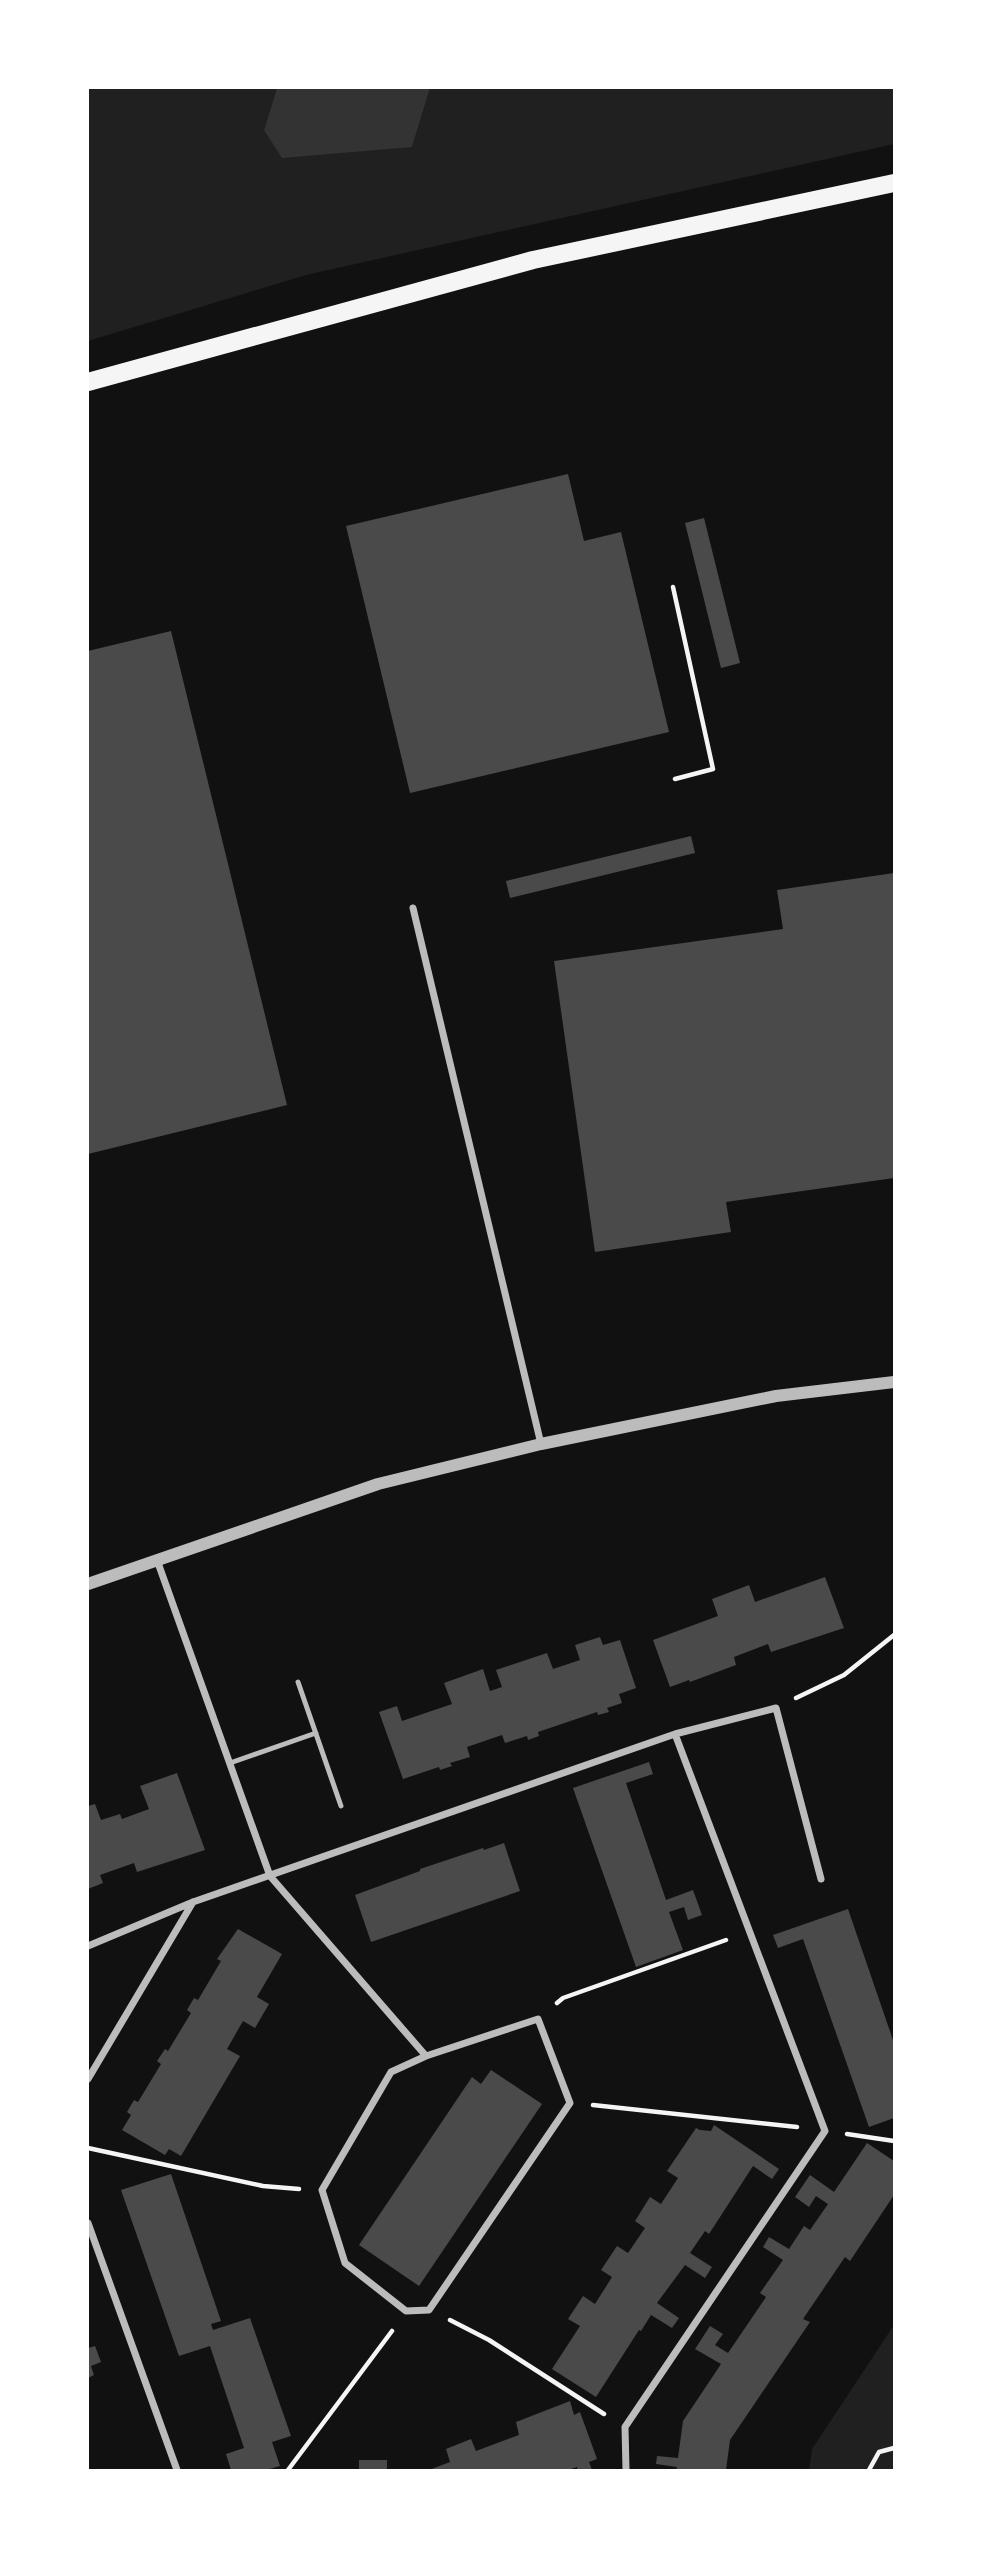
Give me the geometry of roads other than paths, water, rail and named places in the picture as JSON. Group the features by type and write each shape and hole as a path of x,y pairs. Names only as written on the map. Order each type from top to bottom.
{"main road":[{"path":"88,382 533,260 894,183"}],"street":[{"path":"413,908 541,1444"},
{"path":"88,1584 379,1485 541,1444 776,1396 894,1382"},
{"path":"157,1559 270,1875 425,2056"},
{"path":"88,1946 193,1902 675,1734 776,1708 821,1879"},
{"path":"626,2470 625,2427 825,2131 675,1734"},
{"path":"88,2079 193,1902"},
{"path":"538,2020 570,2103 429,2310 406,2311 345,2263 322,2190 391,2072 425,2056 538,2020"},
{"path":"88,2223 177,2470"}],"lane":[{"path":"298,1682 341,1806"},
{"path":"230,1763 316,1733"}]}
